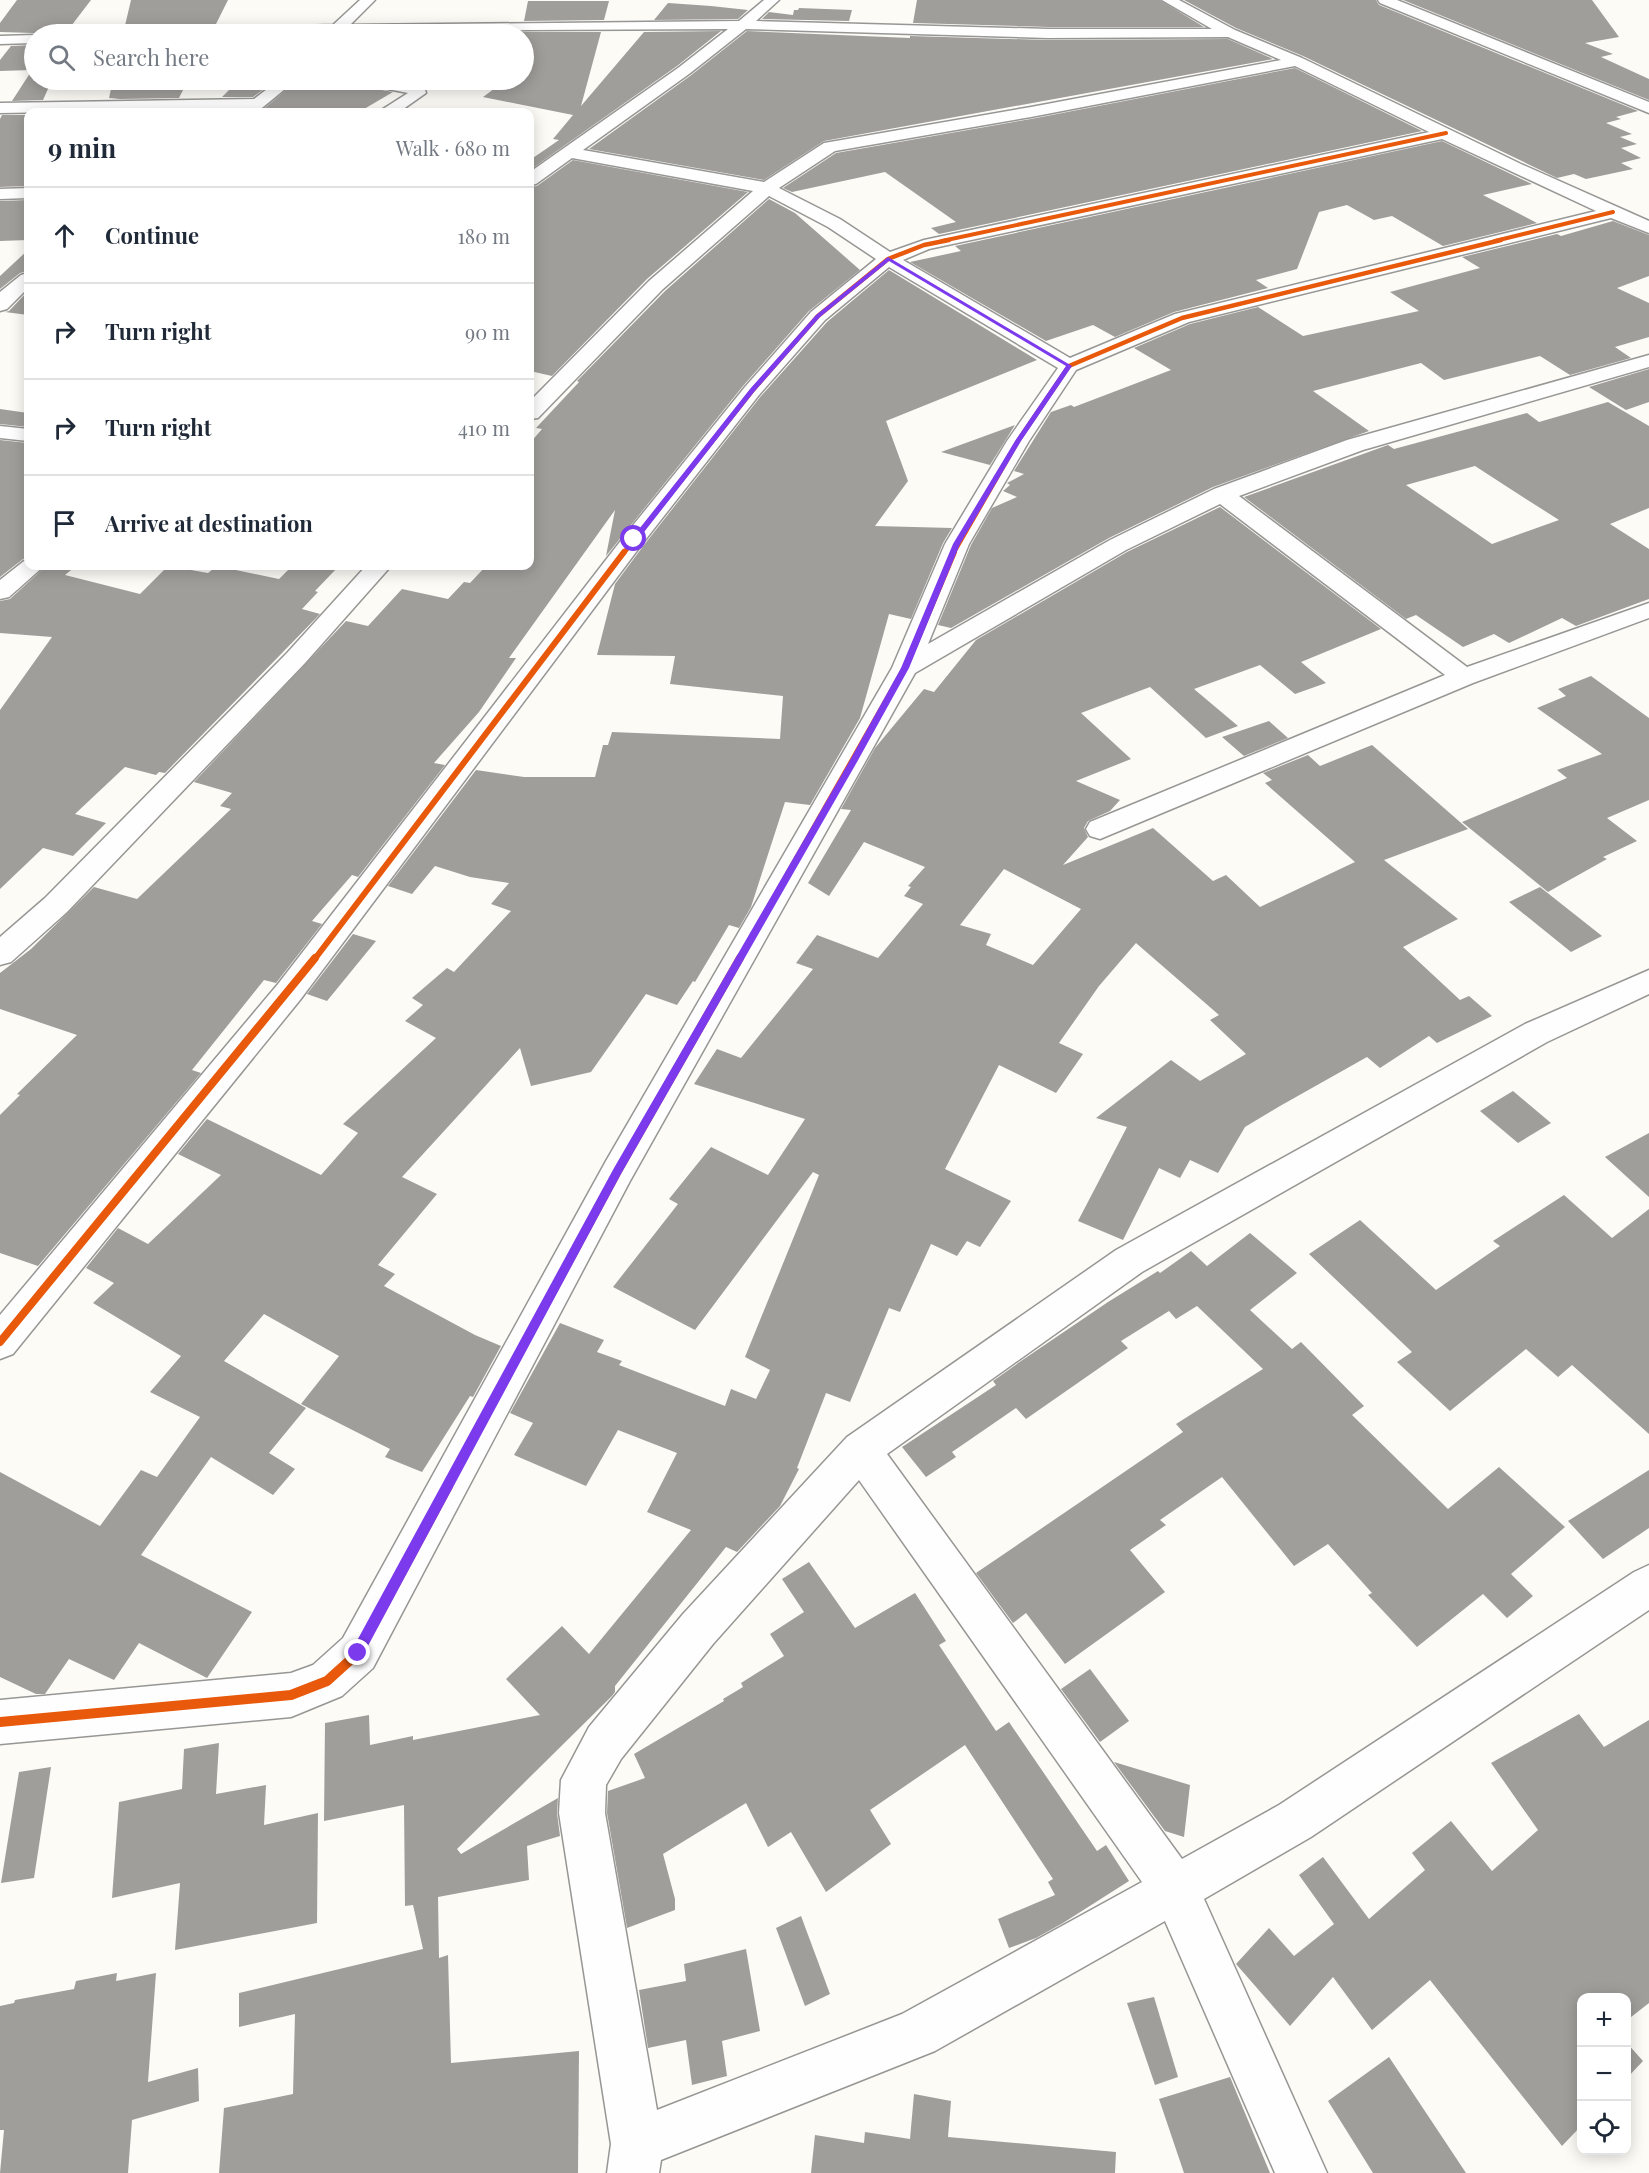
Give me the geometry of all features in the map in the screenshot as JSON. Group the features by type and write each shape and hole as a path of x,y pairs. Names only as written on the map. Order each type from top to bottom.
{"street":[{"path":"342,24 368,0"},
{"path":"534,177 744,25 772,0"},
{"path":"1169,0 1230,33 1446,133 1515,168 1649,228"},
{"path":"1385,0 1649,108"},
{"path":"534,26 744,25 1133,36 1230,33"},
{"path":"0,40 24,39"},
{"path":"534,409 656,285 767,188 820,152 848,143 1032,112 1296,62"},
{"path":"0,108 254,108 276,90"},
{"path":"394,108 418,93 418,90"},
{"path":"0,1342 289,992 634,539 752,390 818,316 888,259 924,245 1446,133"},
{"path":"567,152 767,188 834,223 888,259 1069,366"},
{"path":"0,194 24,193"},
{"path":"0,1722 291,1695 327,1681 358,1653 618,1171 905,668 957,544 1018,441 1069,366 1182,318 1613,212"},
{"path":"2,300 24,282"},
{"path":"905,668 1118,545 1222,494 1355,445 1649,362"},
{"path":"0,432 24,435"},
{"path":"1222,494 1464,677"},
{"path":"0,592 27,570"},
{"path":"0,954 56,905 296,658 375,570"},
{"path":"1100,829 1464,677 1649,610"},
{"path":"1649,981 1536,1033 1129,1261 861,1450 698,1629 605,1743 584,1780 582,1813 635,2158 917,2033 1175,1889 1295,1821 1649,1586"},
{"path":"861,1450 1175,1889 1300,2173"}],"building":[{"path":"17,0 91,0 73,24 24,24 24,33 0,32 0,23"},
{"path":"131,0 228,0 216,24 125,24"},
{"path":"917,0 1160,0 1204,27 1048,27 913,23"},
{"path":"1184,0 1376,0 1379,5 1638,111 1616,117 1621,119 1606,123 1632,134 1620,137 1637,144 1621,148 1641,158 1621,163 1633,169 1586,179 1574,174 1557,178 1303,56 1236,28"},
{"path":"1403,0 1592,0 1619,37 1585,43 1613,54 1601,57 1649,79 1649,100"},
{"path":"528,1 609,1 604,20 524,21"},
{"path":"668,3 748,10 738,19 654,20"},
{"path":"799,8 852,10 849,21 762,19 769,12 793,15 794,10"},
{"path":"721,31 677,66 534,167 534,157 559,140 553,139 573,115 483,97 492,90 534,90 534,32 601,32 581,106 644,32"},
{"path":"747,31 910,38 910,36 1048,40 1228,39 1273,59 824,141 764,180 589,149 690,76"},
{"path":"24,45 24,70 0,71 0,60 11,46"},
{"path":"1295,68 1422,131 939,234 931,228 956,222 885,172 792,192 783,188 836,153 1031,119"},
{"path":"24,82 24,90 48,90 43,100 12,101"},
{"path":"111,90 183,90 179,98 109,98"},
{"path":"229,90 262,90 253,97 222,97"},
{"path":"286,90 393,92 366,108 265,108"},
{"path":"2,115 24,115 24,186 0,187 0,119"},
{"path":"1442,141 1532,184 1483,195 1537,223 1443,246 1392,216 1374,220 1347,205 1319,212 1297,269 1256,280 1268,288 1174,312 1115,337 1093,325 1046,341 910,262 961,251 955,246"},
{"path":"573,160 748,192 647,279 552,376 534,372 534,186"},
{"path":"769,199 795,213 860,270 809,311 743,386 606,556 615,510 509,658 516,658 479,712 434,763 445,765 358,877 352,875 312,921 322,924 276,983 264,980 192,1070 201,1073 38,1266 0,1253 0,1115 20,1095 17,1094 77,1035 0,1009 0,973 31,949 94,887 137,899 231,809 220,806 232,793 194,782 346,621 368,626 402,589 448,599 464,582 470,583 482,570 534,570 534,438 542,429 536,428 579,382 577,381 665,291"},
{"path":"24,200 24,240 0,241 0,201"},
{"path":"1613,221 1649,235 1649,276 1617,288 1649,303 1649,337 1615,347 1631,358 1570,375 1540,356 1444,380 1421,363 1313,391 1369,431 1213,487 1109,538 951,628 938,625 971,545 992,508 1017,497 1003,491 1010,485 1007,483 1024,474 1014,471 1051,412 1071,405 1074,407 1171,370 1134,348 1190,324 1258,307 1303,336 1419,311 1390,292 1480,268 1462,257 1557,234 1561,236"},
{"path":"24,254 24,272 0,289 0,276"},
{"path":"889,270 1037,360 886,421 908,481 875,526 952,528 943,543 911,619 889,614 860,718 810,805 785,802 751,907 739,928 729,925 695,982 693,981 677,1005 646,994 591,1072 531,1086 520,1048 402,1177 437,1194 378,1265 395,1274 384,1286 475,1335 501,1346 473,1397 470,1396 422,1472 385,1457 390,1449 301,1404 339,1356 264,1314 224,1361 306,1408 269,1453 295,1469 273,1495 211,1457 141,1555 252,1612 207,1678 139,1643 114,1680 69,1659 45,1694 36,1694 0,1677 0,1472 100,1526 141,1470 157,1477 200,1417 150,1392 181,1356 93,1303 114,1283 86,1268 118,1228 148,1244 221,1175 178,1154 207,1119 321,1175 358,1133 343,1124 436,1038 405,1021 423,1005 412,998 447,968 454,972 511,911 491,904 509,883 470,877 435,866 412,894 388,886 476,770 524,777 595,777 603,745 608,745 612,732 780,739 783,696 670,684 675,656 597,655 615,584 644,545 761,396 827,322"},
{"path":"24,295 24,314 5,312 9,311"},
{"path":"1649,369 1649,402 1626,410 1589,387"},
{"path":"1608,402 1649,426 1649,508 1610,524 1649,549 1649,599 1576,626 1562,618 1509,643 1494,634 1463,647 1416,615 1406,619 1244,497 1388,445 1394,449 1527,413 1539,422","holes":["1475,466 1559,520 1492,544 1406,485"]},
{"path":"0,409 24,412 24,427 0,424"},
{"path":"1015,425 990,465 941,452"},
{"path":"0,440 24,443 24,559 0,577"},
{"path":"1220,507 1381,629 1301,662 1326,683 1295,694 1260,665 1194,689 1238,726 1206,738 1150,687 1081,713 1131,759 1076,781 1120,800 1110,811 1088,821 1084,828 1088,837 1063,865 1153,828 1213,881 1226,875 1260,907 1355,862 1265,783 1272,780 1263,773 1308,755 1320,766 1372,745 1468,829 1384,860 1458,919 1403,947 1460,1000 1469,996 1492,1016 1437,1043 1429,1036 1380,1068 1367,1057 1280,1106 1245,1127 1218,1173 1190,1160 1180,1178 1159,1168 1123,1240 1078,1221 1127,1127 1096,1118 1171,1060 1200,1081 1246,1054 1210,1020 1219,1015 1136,943 1099,986 1059,1043 1083,1054 1056,1093 999,1065 945,1169 1011,1201 980,1247 967,1241 957,1256 931,1244 900,1312 889,1308 850,1402 826,1393 797,1468 799,1469 780,1506 737,1552 726,1547 615,1686 612,1696 457,1849 461,1854 558,1798 560,1836 527,1846 529,1880 438,1897 439,1958 448,1955 451,2063 579,2051 578,2173 219,2173 224,2108 293,2094 295,2014 239,2027 239,1993 423,1949 413,1905 405,1906 404,1805 324,1821 325,1723 369,1715 370,1745 413,1736 413,1740 540,1715 506,1679 562,1626 589,1654 691,1530 647,1512 677,1453 618,1430 586,1486 514,1455 533,1423 510,1413 560,1323 604,1340 597,1352 622,1361 619,1365 725,1406 731,1389 756,1399 770,1370 745,1357 819,1175 813,1172 695,1330 613,1287 678,1204 669,1199 711,1147 768,1175 805,1119 694,1084 717,1049 741,1058 813,969 796,963 817,935 878,958 923,904 904,896 911,887 908,886 925,867 864,842 829,896 808,883 851,810 841,809 875,748 924,689 934,692 976,640 1127,552","holes":["1004,869 1081,909 1033,965 986,945 991,934 960,925"]},
{"path":"42,570 71,570 65,575 140,594 164,570 191,570 208,573 212,570 236,570 279,579 288,570 335,570 302,609 320,614 165,773 159,772 156,775 125,767 75,814 106,823 73,856 43,848 0,889 0,710 52,637 0,633 0,601 10,599"},
{"path":"1591,676 1649,718 1649,800 1607,818 1637,841 1603,857 1607,859 1548,892 1462,822 1567,778 1557,770 1602,754 1537,708 1566,696 1558,689"},
{"path":"1269,721 1288,738 1244,756 1222,737"},
{"path":"1540,887 1602,936 1571,952 1509,902"},
{"path":"353,934 376,941 327,1001 307,994"},
{"path":"1513,1091 1551,1123 1518,1143 1480,1111"},
{"path":"1649,1133 1649,1197 1605,1157"},
{"path":"1564,1195 1612,1238 1649,1209 1649,1434 1572,1365 1558,1377 1526,1349 1450,1411 1397,1362 1412,1352 1309,1254 1360,1220 1436,1290 1500,1246 1493,1241"},
{"path":"1250,1233 1297,1273 1250,1310 1292,1349 1301,1342 1364,1406 1352,1415 1448,1509 1499,1467 1565,1527 1511,1574 1533,1596 1507,1618 1483,1594 1417,1647 1368,1595 1372,1593 1328,1544 1294,1566 1222,1477 1160,1520 1166,1525 1130,1550 1165,1592 1065,1664 1026,1613 1013,1623 976,1573 1183,1432 1176,1424 1263,1369 1197,1306 1176,1319 1169,1311 1121,1341 1128,1348 1026,1419 1016,1408 952,1452 956,1457 926,1477 902,1447 996,1385 993,1381 1021,1361 1158,1271 1160,1273 1191,1251 1207,1266"},
{"path":"1649,1470 1649,1528 1603,1559 1568,1521"},
{"path":"809,1562 855,1628 915,1593 946,1641 939,1645 996,1731 1009,1722 1097,1851 1106,1845 1129,1881 1063,1923 1036,1938 1009,1948 998,1919 1055,1895 1048,1882 1053,1879 965,1745 870,1810 891,1844 826,1892 791,1832 768,1847 746,1803 663,1854 675,1899 675,1910 627,1928 607,1813 608,1791 645,1778 634,1754 724,1701 723,1699 743,1687 741,1683 784,1656 770,1634 804,1612 782,1579"},
{"path":"1090,1669 1129,1721 1100,1742 1061,1689"},
{"path":"1579,1714 1604,1747 1649,1720 1649,2003 1631,2017 1631,1993 1577,1993 1577,2130 1562,2146 1430,1980 1372,2030 1333,1977 1290,2026 1236,1964 1269,1928 1294,1956 1334,1924 1299,1875 1323,1857 1369,1919 1425,1870 1412,1853 1451,1821 1492,1871 1538,1830 1491,1763"},
{"path":"219,1743 216,1794 266,1785 264,1825 318,1813 317,1923 175,1950 180,1883 112,1898 119,1802 182,1789 184,1749"},
{"path":"1114,1762 1190,1785 1184,1837 1165,1831"},
{"path":"51,1767 34,1878 1,1883 19,1772"},
{"path":"801,1916 830,1994 805,2006 776,1928"},
{"path":"746,1949 760,2031 722,2041 727,2076 692,2085 686,2040 648,2048 639,1990 686,1981 684,1964"},
{"path":"117,1973 116,1981 156,1973 148,2082 198,2068 199,2101 132,2120 128,2173 0,2173 4,2130 0,2130 0,2006 14,2003 15,2000 74,1989 76,1981"},
{"path":"1154,1997 1178,2077 1155,2085 1127,2003"},
{"path":"1631,2048 1643,2061 1631,2074"},
{"path":"1389,2057 1466,2173 1373,2173 1328,2101"},
{"path":"1230,2077 1270,2173 1184,2173 1159,2099"},
{"path":"914,2094 951,2101 948,2137 1116,2152 1115,2173 811,2173 815,2135 864,2143 865,2132 910,2139"}],"cycle path":[{"path":"0,1342 289,992 634,539 752,391 818,316 888,259 924,245 1446,133"},
{"path":"0,1722 291,1695 327,1681 358,1653 618,1171 905,668 957,544 1018,441 1069,366 1182,318 1613,212"}],"route":[{"path":"358,1653 618,1171 905,668 957,544 1018,441 1069,366 888,259 818,316 752,390 634,539"}]}
